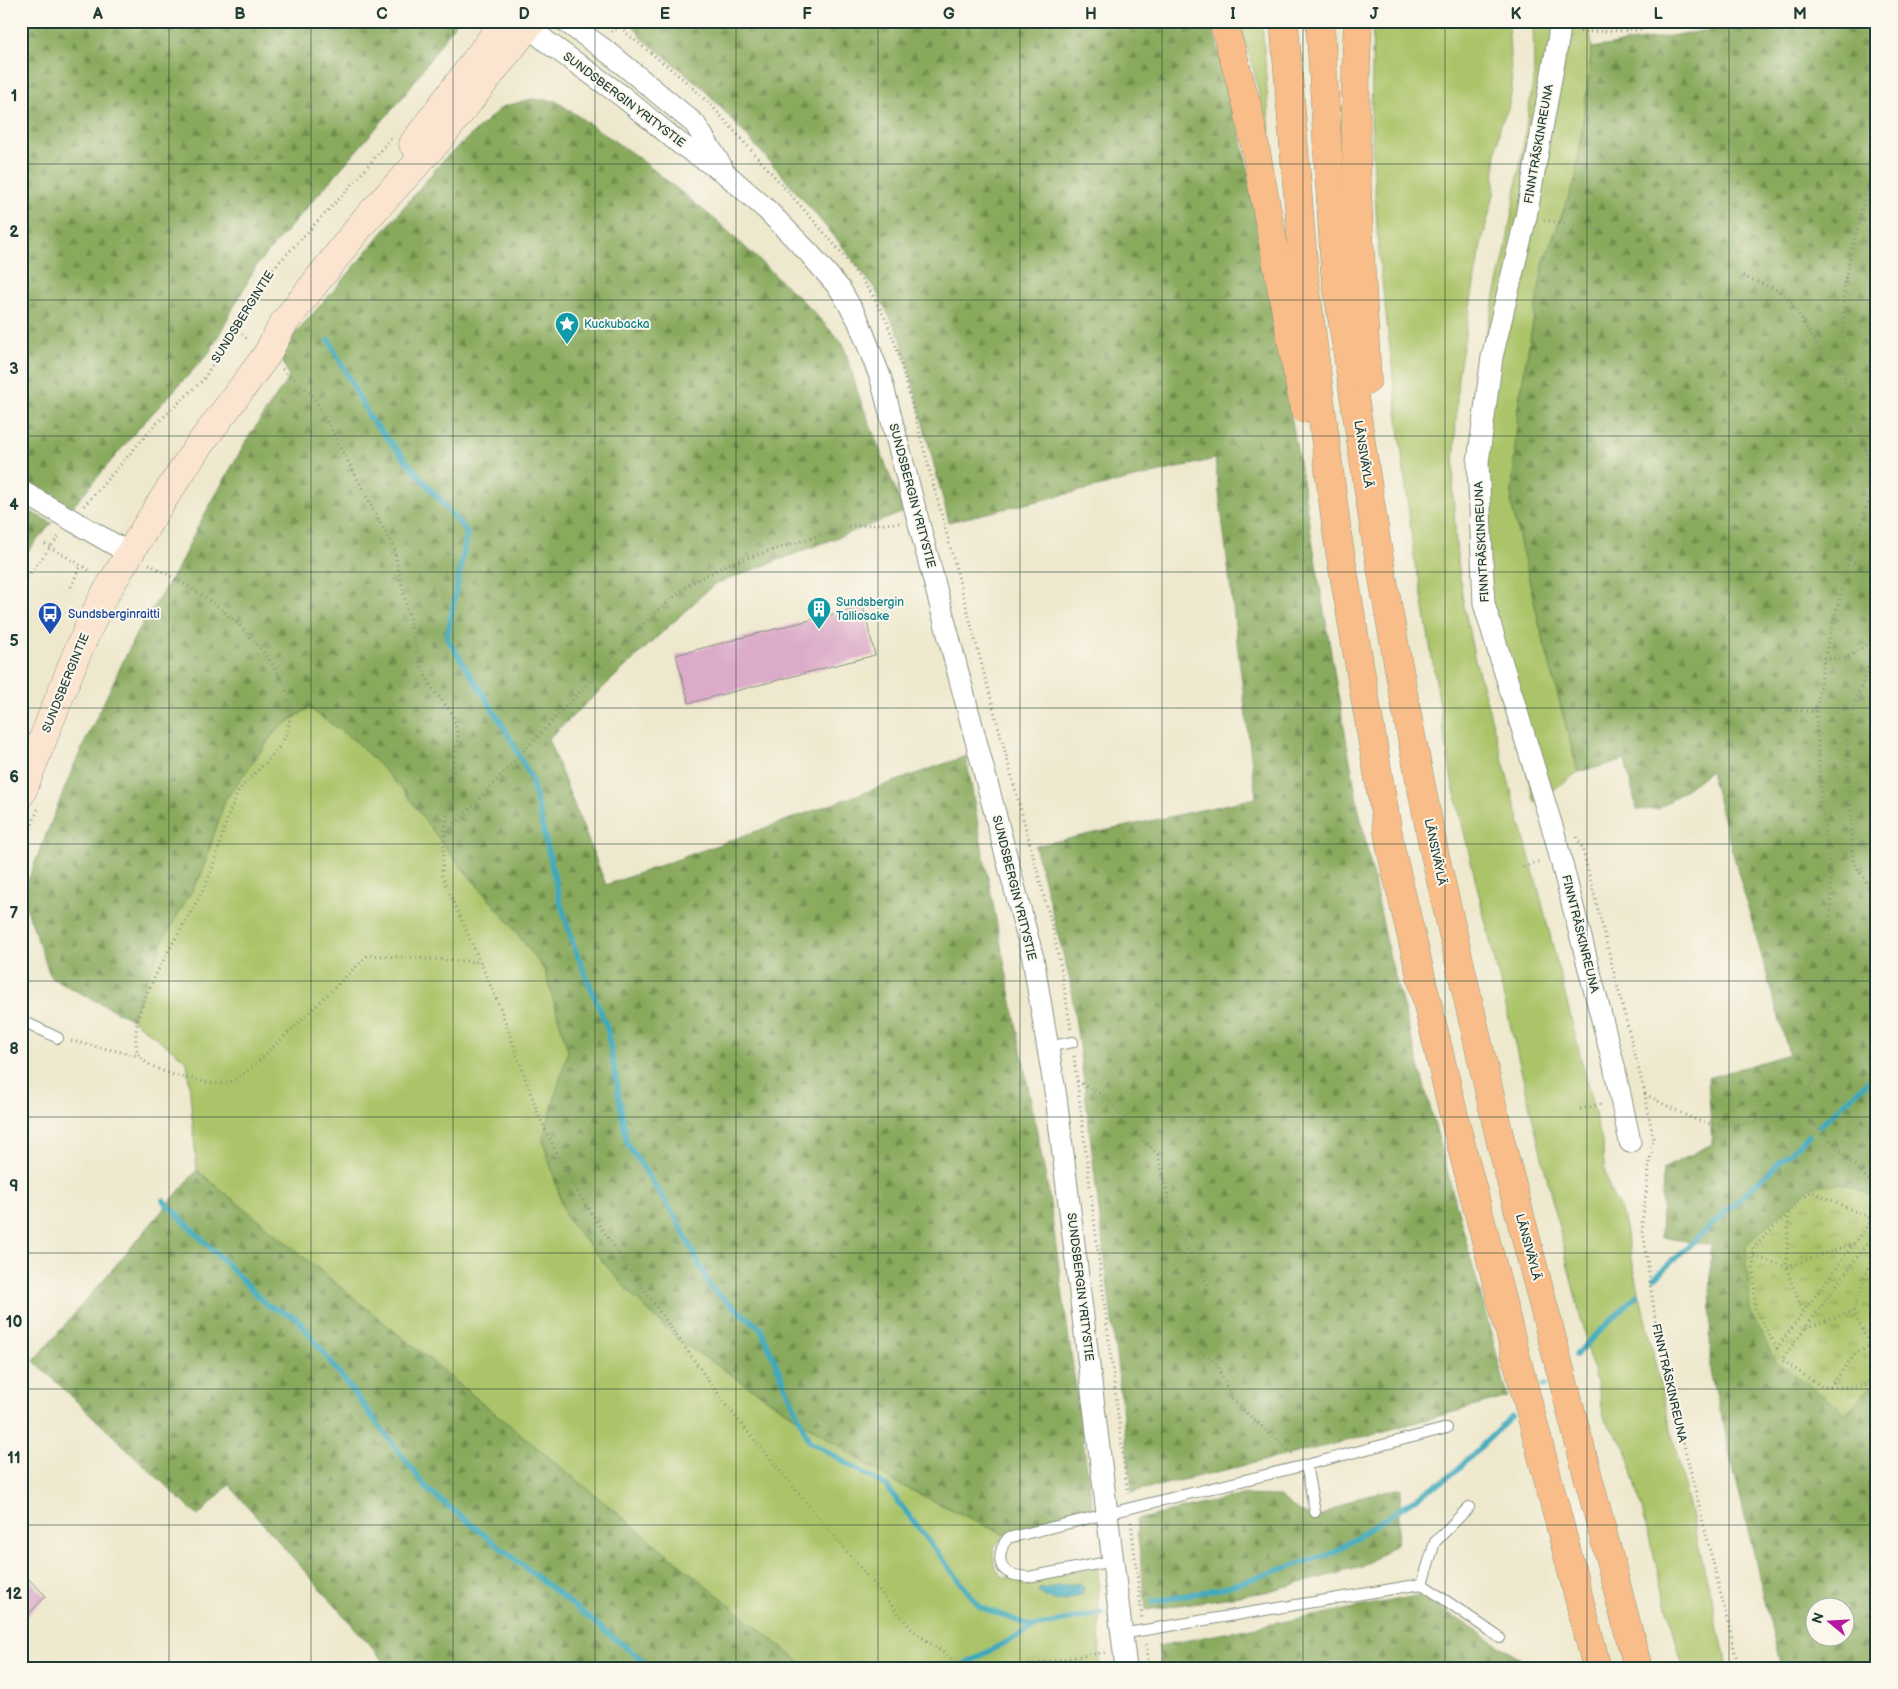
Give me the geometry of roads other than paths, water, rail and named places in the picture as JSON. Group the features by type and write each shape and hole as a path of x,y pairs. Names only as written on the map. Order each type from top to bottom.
{"highway":[{"path":"1223,21 1248,109 1305,412 1338,540"},
{"path":"1284,21 1304,273 1338,540 1391,850 1459,1137 1597,1668"},
{"name":"LÄNSIVÄYLÄ","path":"1320,21 1335,272 1377,546 1407,714 1434,850 1501,1143 1638,1668"},
{"path":"1358,21 1355,79 1356,161 1377,546"}],"main road":[{"name":"SUNDSBERGINTIE","path":"21,754 66,642 123,549 266,356 283,324 364,221 437,142 523,22"},
{"name":"SUNDSBERGINTIE","path":"30,800 77,653 123,549"}],"street":[{"name":"SUNDSBERGIN YRITYSTIE","path":"565,21 613,56 695,124 726,174"},
{"name":"FINNTRÄSKINREUNA","path":"1559,21 1539,219 1492,357 1478,462 1484,604 1554,834 1614,1066 1630,1142"},
{"name":"SUNDSBERGIN YRITYSTIE","path":"523,22 547,42 622,96 679,143 726,174 766,209 809,253 840,289 858,320 871,348 881,379 1033,958 1076,1253 1123,1650"},
{"path":"21,491 123,549"}],"lane":[{"path":"21,1020 58,1038"},
{"path":"1047,1047 1073,1042"},
{"path":"1113,1561 1028,1576 1014,1575 1005,1571 1001,1564 1000,1555 1002,1546 1008,1538 1448,1428"},
{"path":"1306,1465 1315,1512"},
{"path":"1422,1584 1435,1542 1469,1507"},
{"path":"1123,1650 1422,1584 1500,1638"}],"water":[{"path":"1079,1583 1084,1587 1082,1595 1060,1601 1050,1599 1038,1592 1039,1589"}],"waterway":[{"path":"329,340 370,418 467,532 447,638 504,727 531,778 560,901 574,947 607,1027 627,1143 676,1218 711,1288 761,1329 809,1441 886,1486 980,1607 1034,1627 1102,1613"},
{"path":"1819,1126 1877,1073"},
{"path":"1654,1278 1809,1135"},
{"path":"163,1200 267,1305 297,1318 428,1490 652,1668"},
{"path":"1575,1355 1637,1295"},
{"path":"1153,1602 1223,1588 1333,1553 1454,1473 1512,1416"},
{"path":"958,1668 1034,1627"}],"place":[{"name":"Kuckubacka","path":"567,345"},
{"name":"Sundsbergin Talliosake","path":"819,630"},
{"name":"Sundsberginraitti","path":"50,635"}]}
